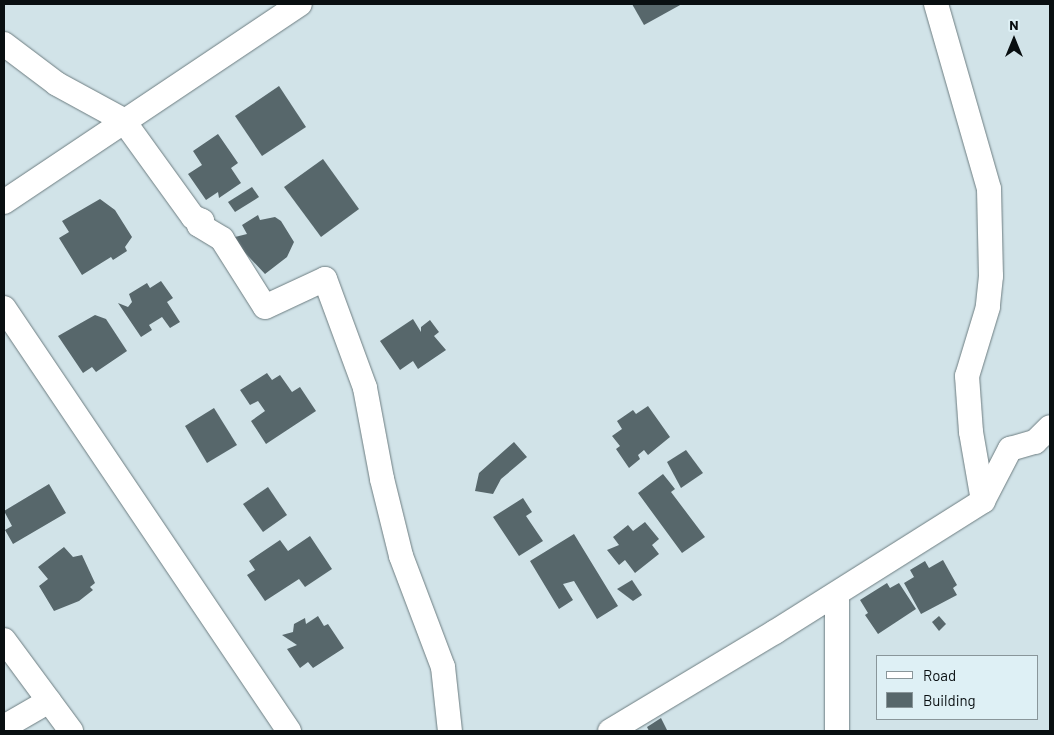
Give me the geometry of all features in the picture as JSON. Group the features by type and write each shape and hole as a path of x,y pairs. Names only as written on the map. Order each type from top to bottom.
{"street":[{"path":"4,202 122,120 220,60 300,4"},
{"path":"936,4 989,189 991,268 988,307 967,376 971,432 983,501"},
{"path":"4,44 58,84 122,120 193,217 202,221 199,225 222,239 265,307 325,279 365,388 382,480 402,556 443,667 450,731"},
{"path":"4,308 289,731"},
{"path":"610,731 836,594 983,501 1010,448 1035,442 1050,427"},
{"path":"836,594 837,731"},
{"path":"4,640 71,731"},
{"path":"4,727 49,701"}],"building":[{"path":"632,4 682,4 644,25"},
{"path":"279,86 306,127 262,156 235,116"},
{"path":"218,134 238,163 231,168 241,183 219,198 218,192 206,200 188,174 202,165 193,151"},
{"path":"323,159 359,209 321,237 284,187"},
{"path":"252,187 259,197 235,212 228,202"},
{"path":"100,199 115,210 132,237 125,247 127,251 113,260 111,257 82,275 59,238 69,232 62,221"},
{"path":"258,215 260,220 275,217 281,221 294,242 287,257 265,274 231,238 247,234 242,225"},
{"path":"161,281 173,298 167,302 180,322 170,328 162,317 149,325 152,330 141,337 118,303 128,307 132,302 129,294 147,283 150,288"},
{"path":"95,315 106,319 127,351 96,372 92,367 83,373 58,336"},
{"path":"413,319 421,332 421,327 430,320 439,332 434,336 446,350 418,369 413,361 400,370 380,341"},
{"path":"267,373 272,380 280,375 292,392 300,387 316,411 266,444 251,421 265,411 258,401 250,405 240,390"},
{"path":"648,406 670,437 648,455 644,450 638,455 640,459 629,468 616,449 620,446 612,436 622,429 617,421 633,410 636,414"},
{"path":"214,408 237,445 207,463 185,426"},
{"path":"514,442 527,457 501,479 493,494 475,491 479,473"},
{"path":"686,450 703,473 681,488 667,462"},
{"path":"663,474 675,489 671,492 705,537 682,553 638,493"},
{"path":"49,484 66,513 13,544 5,530 12,526 4,511"},
{"path":"268,487 287,515 263,532 243,504"},
{"path":"523,498 532,512 526,516 543,541 519,556 493,517"},
{"path":"645,522 659,539 652,545 659,554 635,573 625,560 619,565 607,550 619,545 613,537 628,525 633,531"},
{"path":"574,534 618,606 597,619 574,581 563,584 573,600 559,609 530,561"},
{"path":"310,536 332,569 305,587 299,579 265,601 247,575 255,570 249,561 280,540 288,551"},
{"path":"64,547 73,557 82,555 95,583 90,587 93,590 79,601 54,611 39,586 48,579 38,567"},
{"path":"943,560 957,585 953,588 957,595 921,614 904,583 914,577 910,570 925,561 929,568"},
{"path":"632,580 642,595 633,601 617,589"},
{"path":"887,583 890,588 899,583 916,609 878,634 865,615 868,613 860,600"},
{"path":"318,616 324,626 328,624 344,648 313,668 308,662 300,668 287,649 297,645 282,635 293,632 294,624 305,618 306,624"},
{"path":"939,616 946,624 939,631 932,622"},
{"path":"661,718 667,730 649,731 647,727"}]}
